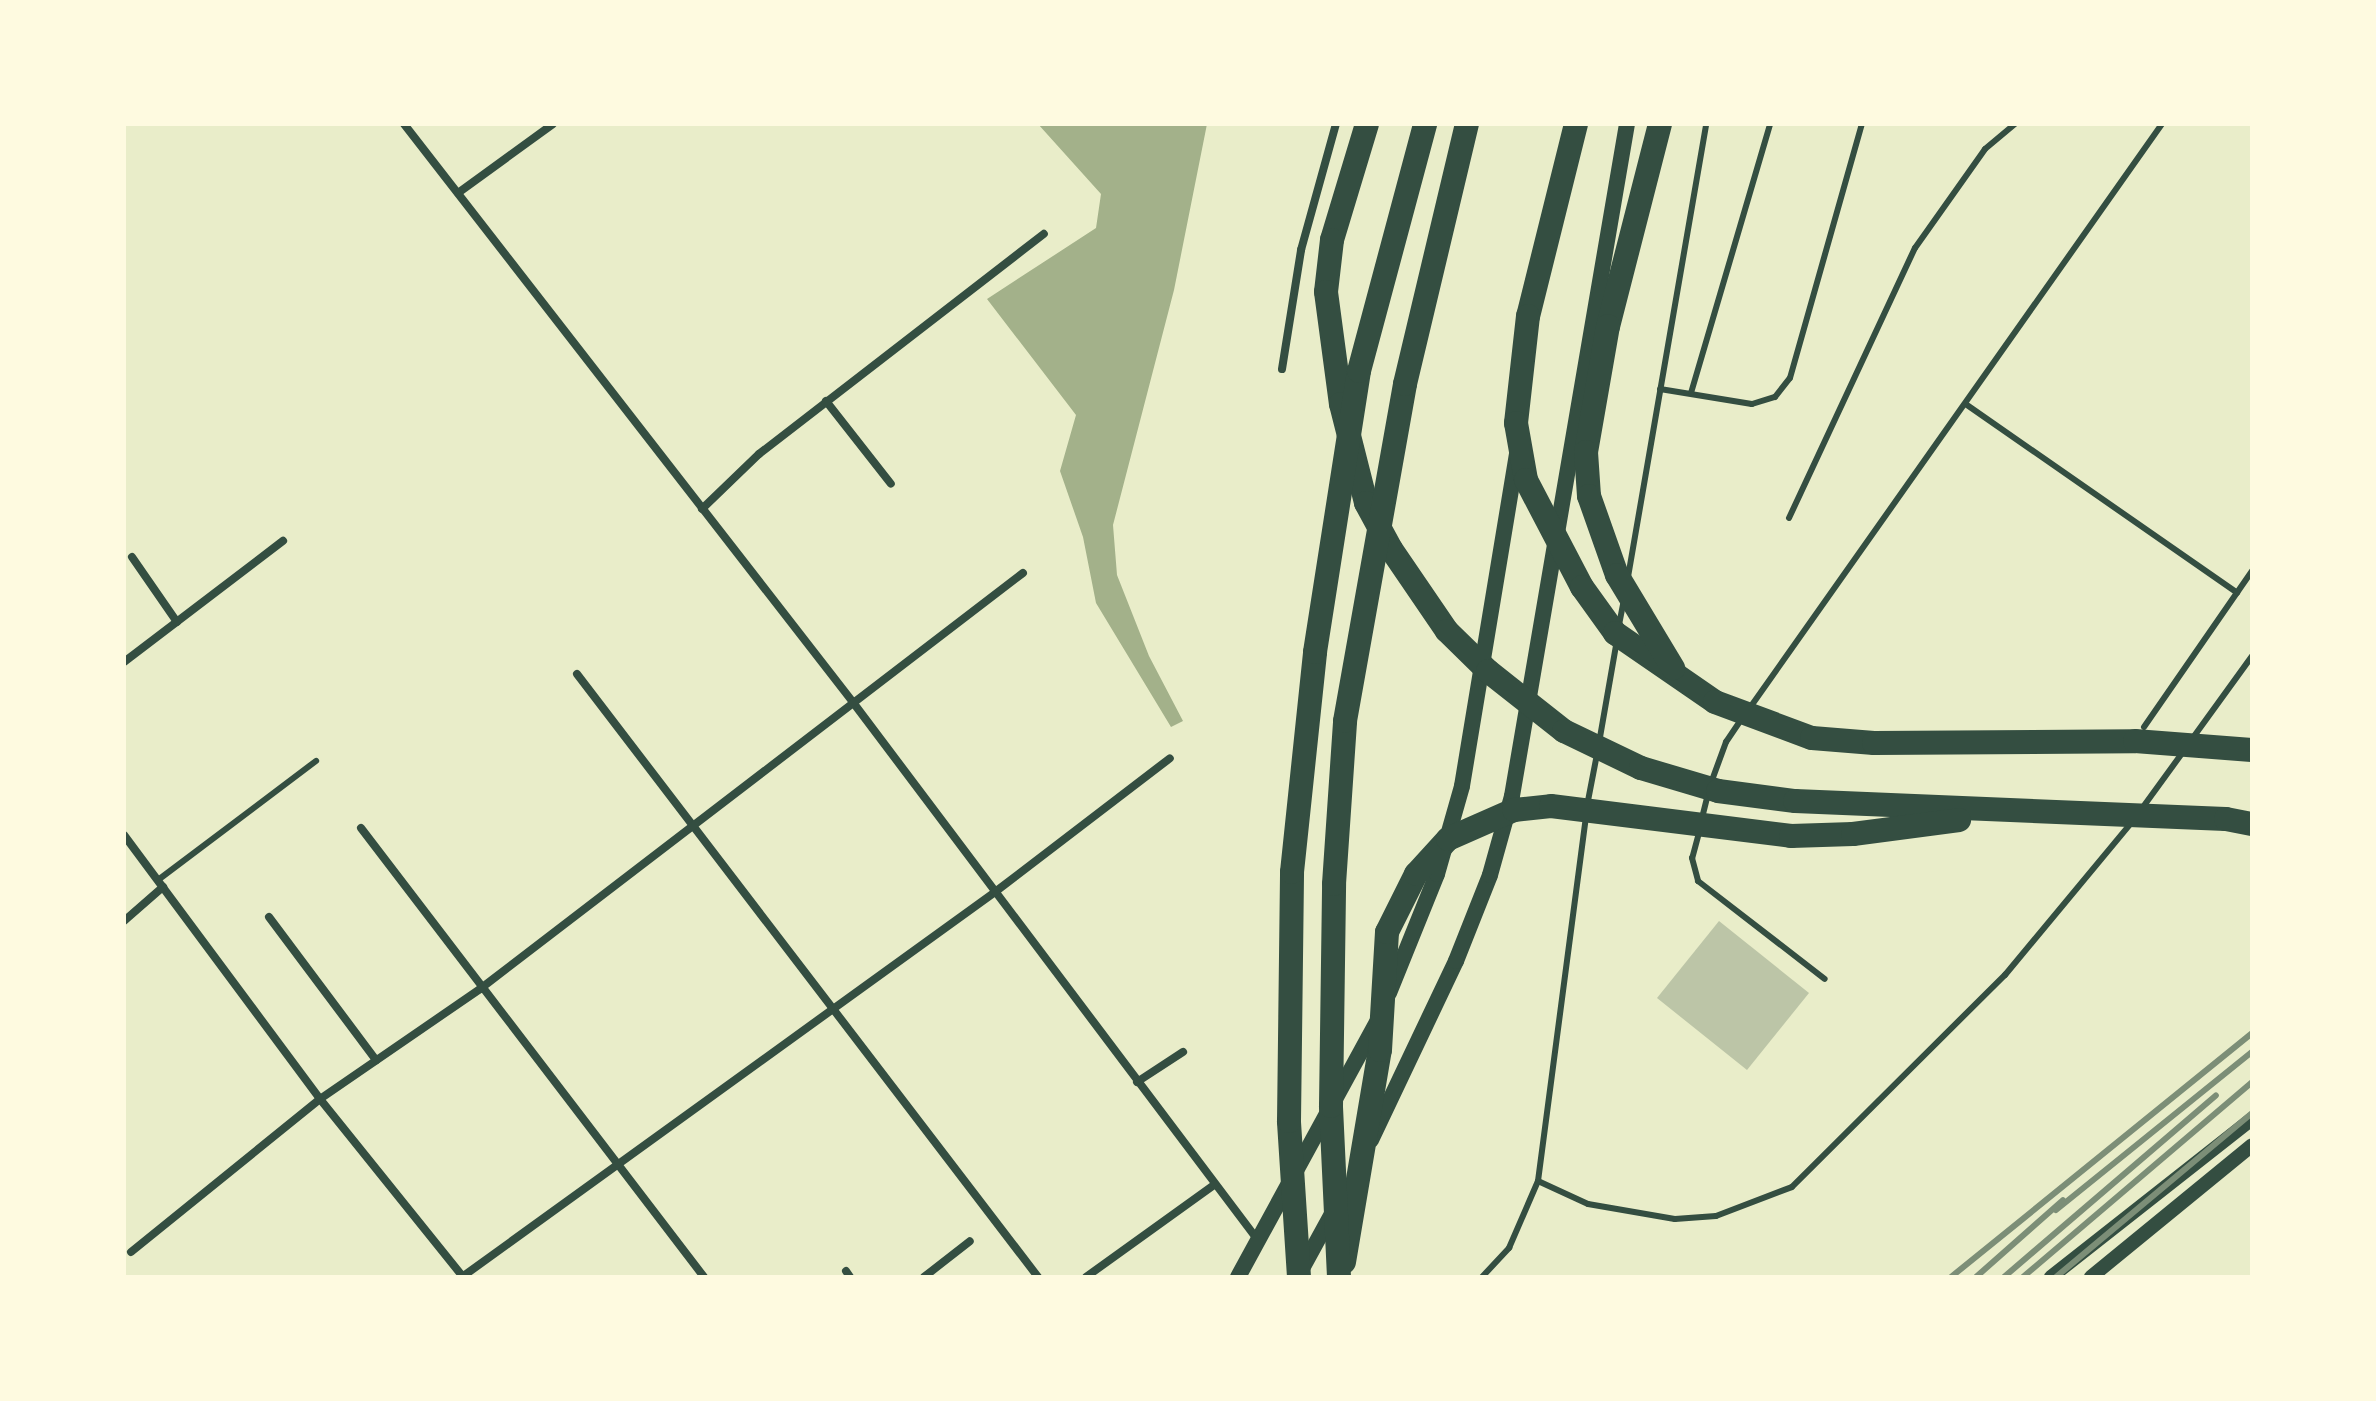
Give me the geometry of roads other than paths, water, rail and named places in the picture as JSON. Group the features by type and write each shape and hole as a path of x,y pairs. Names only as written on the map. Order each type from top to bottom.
{"highway":[{"path":"1367,124 1332,240 1326,292 1334,359 1366,503 1418,594 1447,631 1488,671 1564,731 1641,768 1718,791 1780,799 2017,813 2226,819 2252,824"},
{"path":"1298,1277 1289,1121 1292,872 1315,652 1359,371 1425,124"},
{"path":"1340,1277 1331,1106 1334,884 1345,721 1405,384 1467,124"},
{"path":"1574,124 1528,316 1518,373 1518,437 1526,480 1582,587 1615,633 1715,702 1812,738 1874,743 2135,741 2252,750"},
{"path":"1660,124 1608,326 1586,452 1589,496 1617,575 1678,675"},
{"path":"1340,1277 1380,1050 1387,932 1416,874 1448,839 1514,810 1551,806 1791,836 1853,834 2017,813"}],"main road":[{"path":"1238,1277 1362,1057 1441,859 1462,786 1574,124"},
{"path":"1298,1277 1404,1079 1456,961 1497,849 1515,781 1627,124"}],"street":[{"path":"404,124 852,701 1257,1239"},
{"path":"458,193 553,124"},
{"path":"1282,369 1301,250 1336,124"},
{"path":"702,509 826,401 1044,234"},
{"path":"826,401 891,484"},
{"path":"124,662 283,541"},
{"path":"132,557 177,622"},
{"path":"131,1252 320,1099 480,989 694,821 1023,573"},
{"path":"577,674 694,821 1038,1277"},
{"path":"124,835 320,1099 462,1277 995,892 1170,758"},
{"path":"361,828 480,989 704,1277"},
{"path":"124,921 160,884"},
{"path":"269,917 376,1060"},
{"path":"1137,1082 1183,1052"},
{"path":"2051,1277 2252,1119"},
{"path":"2091,1277 2252,1145"},
{"path":"1086,1277 1214,1185"},
{"path":"924,1277 970,1241"}],"lane":[{"path":"1482,1277 1509,1248 1538,1181 1576,873 1706,124"},
{"path":"1691,393 1770,124"},
{"path":"1660,389 1763,405 1790,378 1862,124"},
{"path":"1789,518 1915,248 1985,149 2015,124"},
{"path":"1825,979 1698,881 1692,858 1726,742 1967,405 2162,124"},
{"path":"1967,405 2237,593"},
{"path":"2144,727 2252,571"},
{"path":"1538,1181 1588,1204 1675,1219 1716,1216 1792,1187 2005,975 2083,886 2252,656"},
{"path":"160,884 316,761"}],"railway":[{"path":"1951,1277 2252,1033"},
{"path":"2056,1210 2252,1052"},
{"path":"2023,1277 2252,1082"},
{"path":"2004,1277 2216,1095"},
{"path":"2056,1277 2252,1113"},
{"path":"1976,1277 2063,1200"}]}
